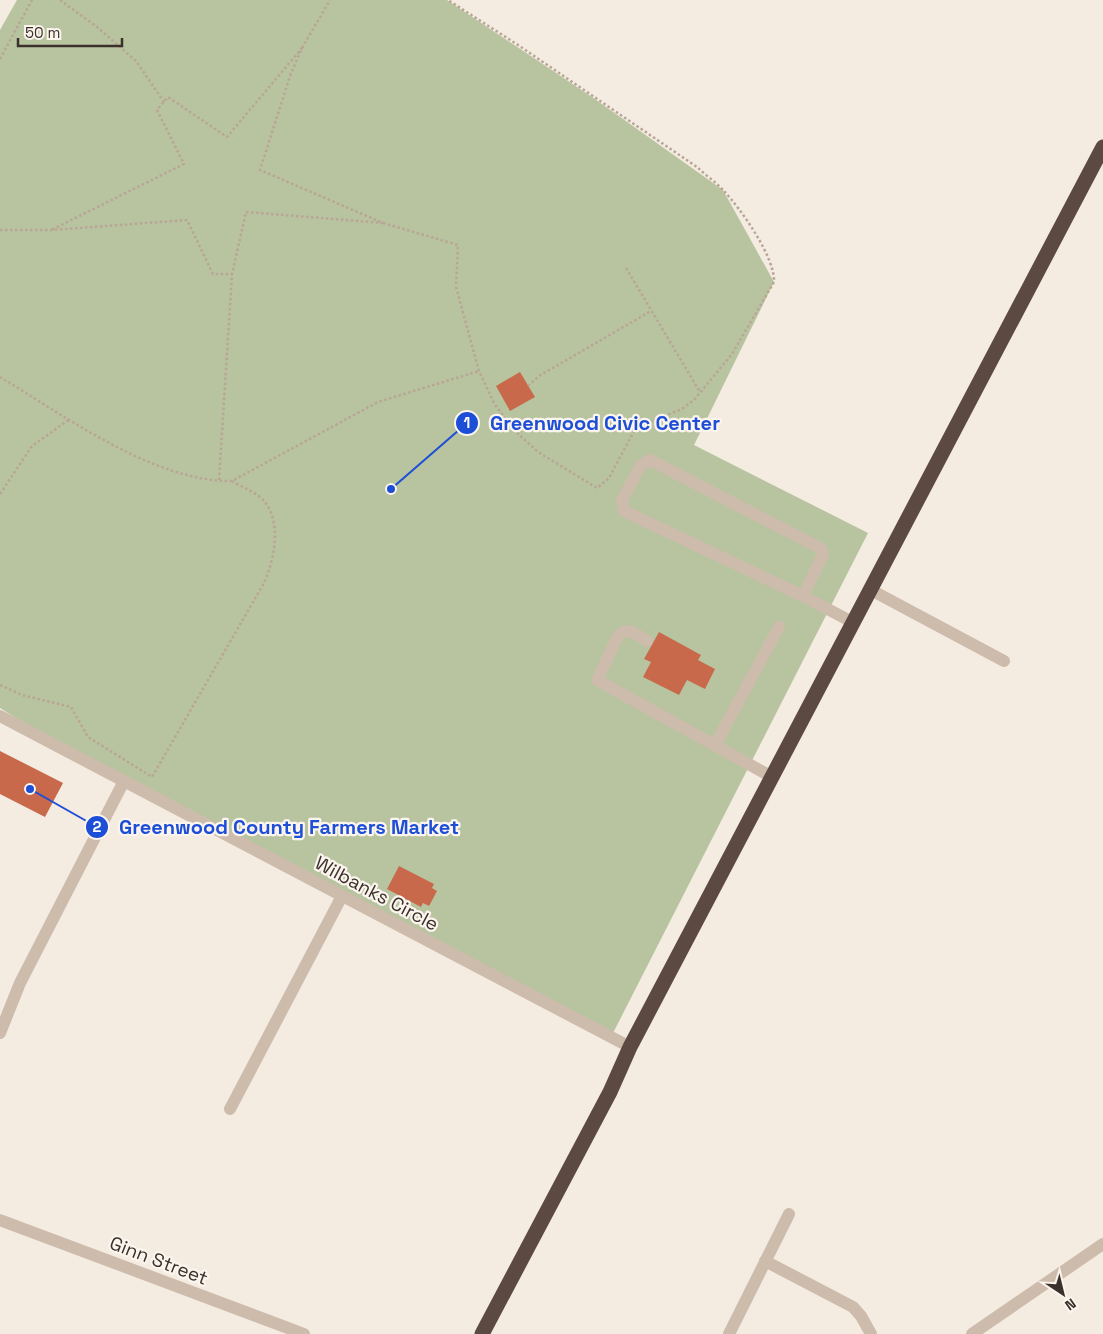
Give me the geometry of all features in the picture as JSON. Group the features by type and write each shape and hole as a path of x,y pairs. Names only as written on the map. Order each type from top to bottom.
{"highway":[{"path":"482,1334 610,1092 630,1047 872,590 1103,146"}],"street":[{"path":"803,596 821,562 823,554 820,548 650,460 641,465 622,500 624,511 803,596 854,624"},
{"path":"872,590 1004,661"},
{"path":"715,746 779,627"},
{"path":"647,640 633,632 625,631 618,636 597,680 772,777"},
{"name":"Wilbanks Circle","path":"0,716 630,1047"},
{"path":"0,1033 20,983 124,781"},
{"path":"230,1109 342,896"},
{"path":"729,1334 789,1214"},
{"name":"Ginn Street","path":"0,1220 304,1334"},
{"path":"972,1334 1103,1244"},
{"path":"765,1261 853,1307 861,1316 871,1334"}],"path":[{"path":"0,59 32,0"},
{"path":"60,0 97,27 136,61 164,102"},
{"path":"330,0 302,48 290,76 260,170 384,223 458,245 456,287 479,372 494,403 512,428 538,452 597,488 609,478 633,433 642,425 682,409 700,392 732,354 774,282 774,272 767,251 723,190 697,168 518,45 448,0"},
{"path":"51,230 184,164 157,110 168,97 227,137 302,48"},
{"path":"219,481 232,274 246,212 384,223"},
{"path":"0,230 51,230 187,220 213,274 232,274"},
{"path":"626,268 700,392"},
{"path":"528,386 539,376 651,311"},
{"path":"0,377 126,452 182,474 219,481 232,480 378,402 479,372"},
{"path":"0,494 32,446 70,419"},
{"path":"0,685 22,695 71,707 88,737 152,777 264,583 273,560 272,514 264,500 232,480"}],"green space":[{"path":"17,0 447,0 592,97 723,190 774,282 694,445 868,533 611,1037 75,755 0,708 0,30"}],"building":[{"path":"520,372 535,397 510,411 496,386"},
{"path":"659,632 701,655 698,660 715,669 705,689 687,680 679,695 643,677 651,662 644,659"},
{"path":"0,751 63,783 45,817 0,794"},
{"path":"399,866 434,884 432,888 437,891 429,906 423,903 421,907 387,889"}],"place":[{"name":"Greenwood Civic Center","path":"391,489"},
{"name":"Greenwood County Farmers Market","path":"30,789"}]}
